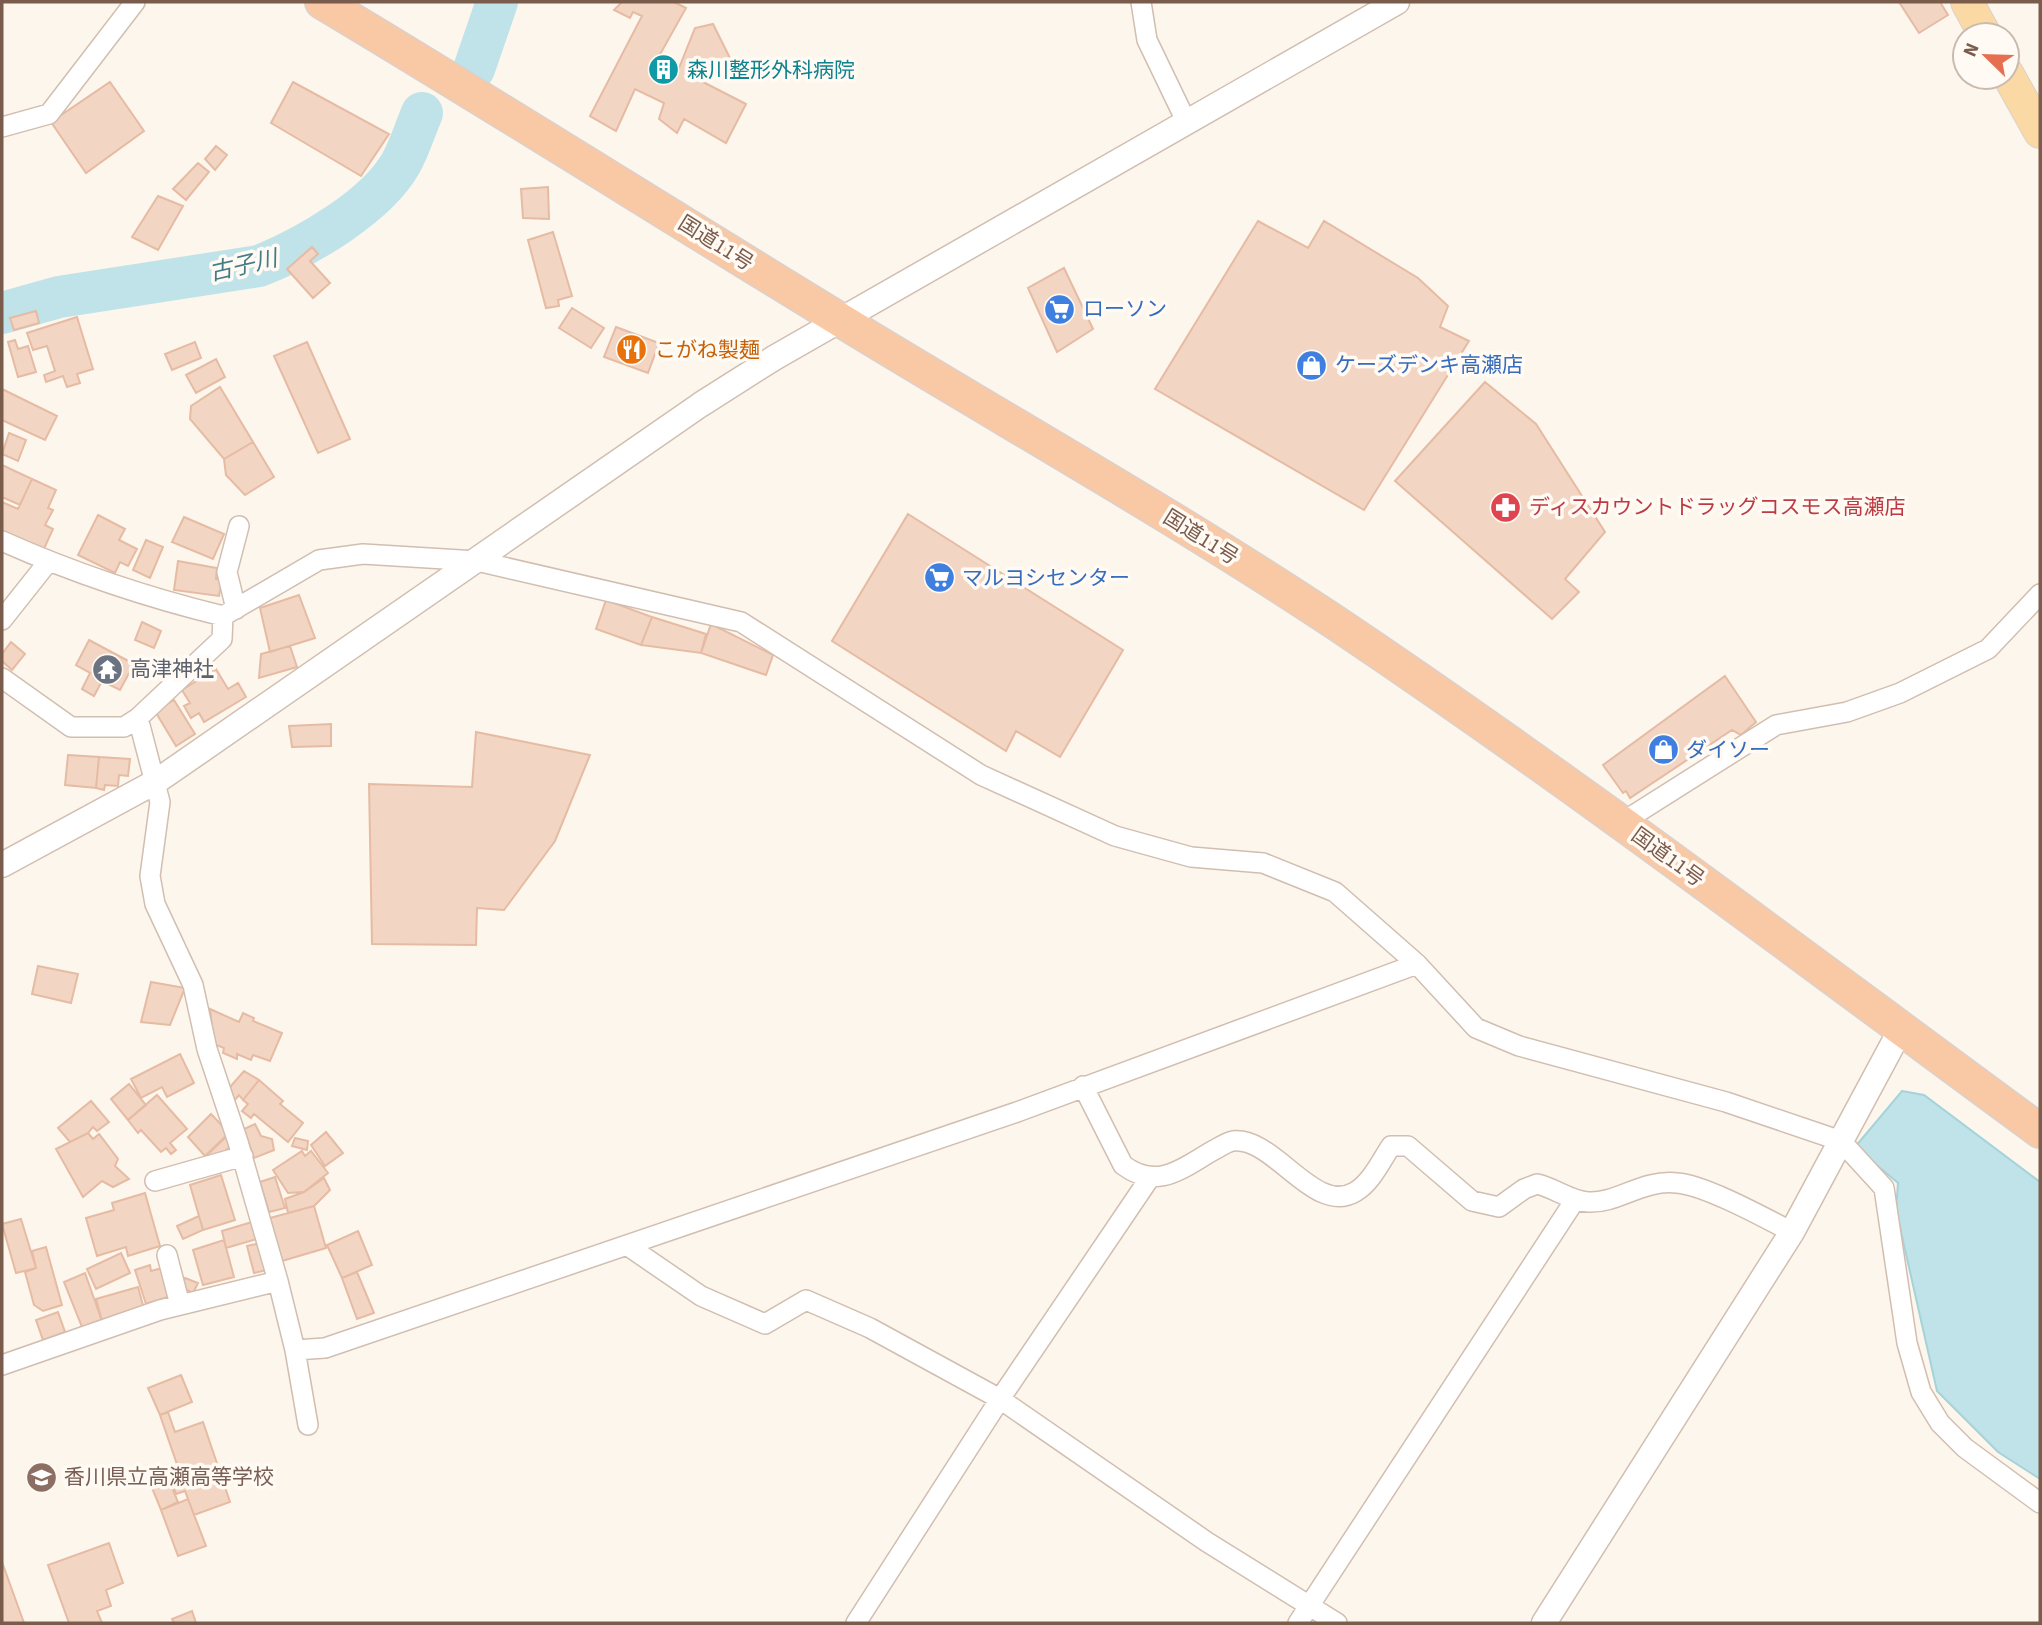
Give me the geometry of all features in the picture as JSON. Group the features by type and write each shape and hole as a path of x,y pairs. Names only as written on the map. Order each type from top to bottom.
{"highway":[{"name":"国道11号","path":"322,2 509,114 841,321 1187,527 1452,702 2040,1131"}],"main road":[{"path":"1966,2 1977,21"},
{"path":"2017,91 2040,132"}],"street":[{"path":"2,127 49,114 135,2"},
{"path":"1141,2 1147,40 1186,121"},
{"path":"2,865 157,781 700,405 1186,121 1397,2"},
{"path":"2,678 71,727 124,727 138,718 222,639 229,612 227,572 239,526"},
{"path":"2,541 48,562 139,595 229,612 319,560 363,555 477,561 741,622 981,775 1115,836 1191,857 1263,863 1335,892 1416,964 1476,1028 1519,1046 1726,1102 1841,1141 1884,1188 1907,1343 1921,1392 1940,1423 1965,1448 2040,1503"},
{"path":"2,620 48,562"},
{"path":"1621,823 1776,725 1847,712 1900,693 1988,649 2040,594"},
{"path":"138,718 157,781 160,802 150,876 155,904 193,985 207,1049 243,1156 278,1281 295,1350 308,1425"},
{"path":"295,1350 325,1348 628,1246 1017,1112 1416,964"},
{"path":"1544,1623 1792,1232 1901,1029"},
{"path":"1083,1086 1123,1165 1149,1179 1171,1174 1231,1141 1243,1141 1258,1146 1305,1182 1326,1193 1340,1196 1354,1193 1367,1182 1391,1146 1398,1144 1408,1146 1472,1201 1484,1206 1499,1207 1524,1189 1537,1184 1575,1200 1600,1201 1652,1182 1680,1183 1747,1209 1792,1232"},
{"path":"155,1181 243,1156"},
{"path":"856,1623 1000,1399 1149,1179"},
{"path":"1298,1623 1575,1200"},
{"path":"628,1246 701,1296 765,1324 806,1300 870,1328 1000,1399 1207,1542 1337,1623"},
{"path":"167,1255 180,1305"},
{"path":"2,1366 180,1305 278,1281"}],"water":[{"path":"1902,1091 1924,1095 2040,1182 2040,1479 1998,1452 1937,1391 1896,1210 1898,1183 1855,1147"}],"building":[{"name":"森川整形外科病院","path":"622,2 674,2 686,8 658,58 679,68 695,28 713,24 732,62 706,76 703,82 746,104 726,143 684,119 677,133 659,119 664,103 635,89 616,131 590,116 642,16 633,12 630,18 614,10"},
{"path":"1899,2 1940,2 1948,15 1919,33"},
{"path":"110,82 144,131 86,173 51,122"},
{"path":"293,82 389,134 361,176 271,123"},
{"path":"216,146 227,155 215,170 205,159"},
{"path":"198,163 209,172 186,200 173,189"},
{"path":"548,187 549,219 523,218 521,189"},
{"path":"158,196 183,206 158,250 132,237"},
{"name":"ケーズデンキ高瀬店","path":"1258,221 1308,248 1324,221 1418,278 1448,306 1440,327 1469,341 1364,510 1155,389"},
{"path":"553,232 572,296 558,300 559,306 546,308 528,240"},
{"path":"312,247 318,254 310,261 330,283 313,298 287,269"},
{"name":"ローソン","path":"1064,268 1093,329 1057,352 1028,288"},
{"path":"572,308 604,328 591,348 559,328"},
{"path":"36,311 39,323 14,330 10,318"},
{"path":"77,317 93,369 77,374 80,383 67,387 63,376 46,382 44,375 55,371 47,346 33,350 27,333"},
{"name":"こがね製麺","path":"616,327 659,343 648,373 604,357"},
{"path":"15,340 18,349 28,346 36,372 18,377 8,342"},
{"path":"195,342 201,358 172,370 165,354"},
{"path":"307,342 350,439 318,453 274,356"},
{"path":"216,359 225,377 196,393 186,375"},
{"name":"ディスカウントドラッグコスモス高瀬店","path":"1485,382 1536,424 1605,532 1565,579 1579,592 1552,619 1395,481"},
{"path":"220,387 253,442 224,459 190,419 191,406"},
{"path":"2,389 57,416 45,440 2,420"},
{"path":"9,433 26,440 18,461 2,454"},
{"path":"253,442 274,477 245,495 226,475 224,459"},
{"path":"2,465 32,479 20,505 2,497"},
{"path":"32,479 56,490 48,508 53,510 45,525 53,529 43,551 2,532 2,502 18,509"},
{"name":"マルヨシセンター","path":"908,514 1123,650 1060,757 1016,731 1006,751 832,641"},
{"path":"98,515 125,529 119,540 137,549 128,566 120,562 115,573 78,555"},
{"path":"184,517 224,534 213,559 172,542"},
{"path":"146,540 163,547 150,578 133,570"},
{"path":"178,561 217,568 216,579 222,580 219,596 174,590"},
{"path":"299,595 315,638 270,652 260,608"},
{"path":"606,600 652,617 641,645 596,629"},
{"path":"652,617 706,634 701,653 641,645"},
{"path":"142,622 161,631 154,648 135,640"},
{"path":"711,624 773,655 766,675 701,653"},
{"name":"高津神社","path":"89,640 134,664 120,690 102,681 94,696 82,689 90,673 76,665"},
{"path":"11,642 25,654 12,670 2,661 2,654"},
{"path":"290,646 297,667 259,678 261,654"},
{"path":"216,669 228,689 238,683 246,697 204,722 199,713 191,718 184,706 190,703 182,690"},
{"name":"ダイソー","path":"1725,676 1756,722 1741,735 1732,730 1630,798 1626,791 1623,793 1603,765"},
{"path":"174,700 195,734 176,746 155,711"},
{"path":"331,724 331,746 292,747 289,726"},
{"path":"476,732 590,755 555,841 504,910 477,908 476,945 372,944 369,784 472,787"},
{"path":"68,755 99,757 96,788 65,785"},
{"path":"99,757 130,759 128,776 119,775 118,786 105,785 104,790 96,788"},
{"path":"38,966 78,974 71,1003 32,994"},
{"path":"151,982 185,988 170,1025 141,1022"},
{"path":"210,1009 239,1022 243,1013 254,1018 253,1021 282,1033 270,1061 253,1055 251,1060 237,1054 237,1059 223,1053 224,1048 214,1044"},
{"path":"180,1054 194,1083 167,1097 162,1087 141,1098 131,1079"},
{"path":"244,1071 259,1080 243,1100 239,1095 234,1101 230,1087"},
{"path":"259,1080 283,1101 280,1104 303,1123 288,1142 254,1114 251,1118 242,1111 248,1104 243,1100"},
{"path":"129,1084 146,1105 128,1120 111,1099"},
{"path":"157,1095 187,1129 170,1143 176,1150 171,1154 166,1148 161,1152 141,1130 138,1133 128,1120"},
{"path":"91,1101 109,1122 97,1131 93,1127 88,1133 70,1142 58,1128"},
{"path":"211,1114 229,1133 205,1156 188,1137"},
{"path":"255,1124 261,1136 272,1139 274,1150 254,1158 244,1129"},
{"path":"326,1132 343,1153 325,1166 311,1145"},
{"path":"88,1133 93,1139 99,1134 118,1159 115,1166 129,1179 113,1187 102,1181 83,1197 56,1149"},
{"path":"226,1137 232,1145 214,1161 208,1154"},
{"path":"295,1138 308,1141 307,1150 292,1146"},
{"path":"302,1151 305,1156 311,1151 328,1173 304,1192 288,1193 273,1170"},
{"path":"221,1175 235,1220 203,1230 190,1185"},
{"path":"275,1177 285,1208 269,1212 260,1182"},
{"path":"324,1178 330,1190 314,1206 288,1213 285,1199 304,1192"},
{"path":"145,1193 160,1246 128,1256 126,1247 97,1256 86,1218 114,1210 112,1203"},
{"path":"314,1206 326,1248 282,1261 270,1218"},
{"path":"199,1216 203,1230 183,1239 177,1226"},
{"path":"21,1219 36,1268 16,1273 2,1224"},
{"path":"252,1222 257,1239 226,1248 222,1231"},
{"path":"358,1231 372,1265 342,1278 327,1245"},
{"path":"224,1240 234,1277 203,1285 193,1250"},
{"path":"261,1243 267,1270 254,1273 247,1246"},
{"path":"46,1247 62,1305 43,1311 34,1305 25,1272 36,1268 32,1251"},
{"path":"121,1253 130,1273 96,1289 87,1269"},
{"path":"150,1265 151,1271 162,1268 171,1296 146,1304 135,1270"},
{"path":"357,1272 374,1313 357,1319 342,1278"},
{"path":"85,1273 102,1321 82,1327 64,1282"},
{"path":"185,1278 198,1283 193,1293 181,1287"},
{"path":"138,1287 144,1309 102,1321 96,1299"},
{"path":"58,1312 65,1332 43,1340 36,1320"},
{"path":"181,1375 192,1402 160,1415 148,1388"},
{"path":"168,1412 175,1432 203,1422 230,1502 194,1515 185,1491 176,1494 172,1483 182,1479 160,1415"},
{"path":"165,1471 178,1502 161,1510 148,1478"},
{"path":"188,1499 206,1546 178,1556 161,1510"},
{"path":"109,1543 123,1583 106,1590 111,1606 97,1611 102,1623 69,1623 48,1565"},
{"path":"2,1562 24,1623 2,1623"},
{"path":"192,1611 196,1623 174,1623 172,1619"}],"waterway":[{"name":"古子川","path":"474,69 497,2"},
{"name":"古子川","path":"2,313 59,297 259,266 277,258 318,237 375,195 401,163 422,113"}],"place":[{"name":"森川整形外科病院","path":"664,70"},
{"name":"ローソン","path":"1060,309"},
{"name":"こがね製麺","path":"632,350"},
{"name":"ケーズデンキ高瀬店","path":"1312,365"},
{"name":"ディスカウントドラッグコスモス高瀬店","path":"1506,507"},
{"name":"マルヨシセンター","path":"939,578"},
{"name":"高津神社","path":"107,669"},
{"name":"ダイソー","path":"1663,750"},
{"name":"香川県立高瀬高等学校","path":"41,1477"}]}
